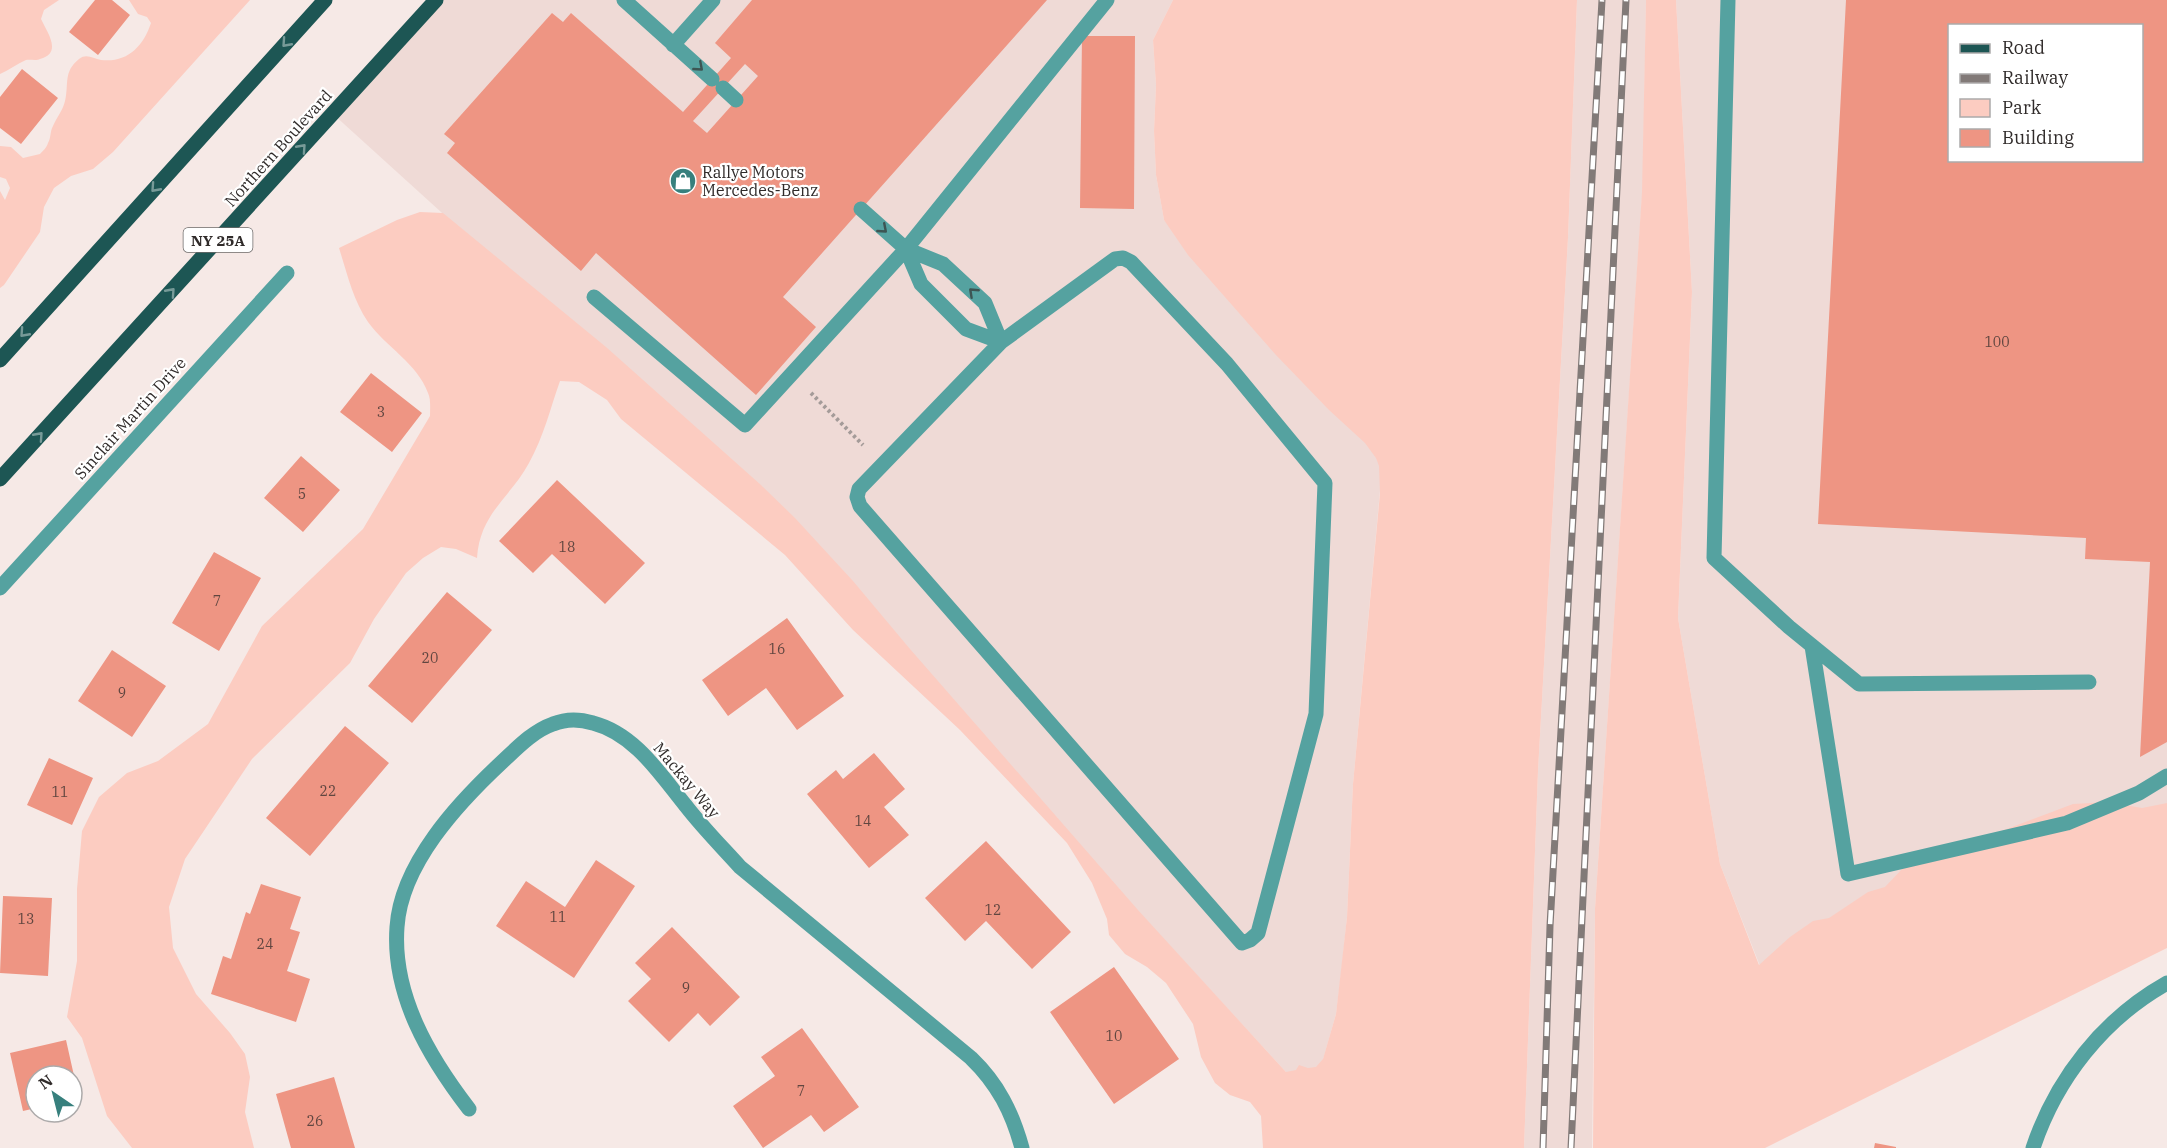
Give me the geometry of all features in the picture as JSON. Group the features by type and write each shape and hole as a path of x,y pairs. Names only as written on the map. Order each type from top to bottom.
{"main road":[{"path":"0,360 325,0"},
{"name":"Northern Boulevard","path":"0,479 436,0"}],"street":[{"path":"624,0 736,100"},
{"path":"673,45 712,0"},
{"path":"594,297 745,424 906,249 1107,0"},
{"path":"1728,0 1714,558 1812,646 1859,684 2089,682"},
{"path":"861,209 906,249 943,264 985,303 1001,342"},
{"path":"906,249 921,284 966,329 1001,342"},
{"path":"1123,258 1131,262 1227,364 1326,483 1316,714 1258,933 1250,940 1242,943 860,506 857,497 860,489 1001,342 1115,259 1123,258"},
{"name":"Sinclair Martin Drive","path":"0,588 287,273"},
{"path":"1812,646 1848,874 2067,823 2139,794 2167,776"},
{"name":"Mackay Way","path":"469,1109 436,1062 412,1015 397,958 399,909 416,868 453,812 474,788 516,748 538,731 564,720 579,720 608,728 629,741 648,759 706,831 741,867 987,1073 1009,1109 1022,1148"},
{"path":"2033,1148 2042,1121 2080,1056 2119,1016 2167,983"}],"path":[{"path":"833,415 842,424"}],"shaded area":[{"path":"436,0 1173,0 1153,40 1156,85 1154,131 1156,175 1164,220 1384,447 1353,784 1347,917 1342,966 1336,1014 1307,1116 1286,1072 764,505 333,114"},
{"path":"1577,0 1646,0 1643,182 1595,909 1592,1148 1524,1148 1538,771 1568,238"},
{"path":"1676,0 2167,0 2167,831 1760,966 1720,864 1678,618 1692,292"}],"green space":[{"path":"0,0 59,0 44,10 41,19 51,42 51,52 38,60 26,60 0,74"},
{"path":"129,0 250,0 113,152 93,169 71,176 54,188 44,207 40,232 0,288 0,191 5,200 10,188 6,179 0,177 0,146 11,147 23,158 40,154 50,139 52,128 64,104 69,73 74,64 85,56 101,60 119,59 139,46 151,23 147,17 138,14"},
{"path":"1173,0 1577,0 1568,238 1538,771 1524,1148 1263,1148 1261,1116 1250,1102 1230,1095 1215,1083 1201,1057 1193,1024 1166,983 1147,967 1125,954 1109,935 1107,919 1092,883 1067,843 960,730 853,630 785,555 621,419 607,400 579,382 560,381 534,453 490,517 479,542 477,558 456,549 441,547 423,558 406,573 374,619 350,663 252,759 185,859 169,907 173,948 196,994 245,1054 250,1077 245,1112 254,1148 132,1148 107,1116 82,1038 67,1017 77,961 77,889 82,831 99,797 127,773 158,761 208,724 262,626 363,529 430,416 430,398 423,382 409,364 375,331 358,305 339,248 397,220 420,212 443,213 606,347 761,485 853,581 1138,910 1286,1072 1296,1070 1299,1065 1308,1068 1316,1067 1323,1059 1336,1014 1347,917 1353,784 1380,493 1379,466 1365,443 1329,410 1276,355 1188,255 1164,220 1156,175 1154,131 1156,85 1153,40"},
{"path":"1646,0 1676,0 1692,292 1678,618 1720,864 1759,965 1790,937 1813,921 1829,918 1868,892 1885,887 1903,868 2073,804 2108,802 2142,808 2167,803 2167,948 1765,1148 1593,1148 1595,909 1642,192"}],"building":[{"path":"95,0 112,0 130,15 98,55 69,32"},
{"name":"Rallye Motors Mercedes-Benz","path":"752,0 1047,0 783,297 816,327 756,395 596,253 581,271 447,153 455,143 444,134 552,13 563,22 571,13 683,112 731,58 715,43","holes":["745,64 758,76 707,133 693,121"]},
{"path":"1846,0 2167,0 2167,742 2140,757 2150,562 2085,559 2086,538 1818,524"},
{"path":"1082,36 1135,36 1134,209 1080,208"},
{"path":"22,69 58,98 21,144 0,128 0,97"},
{"path":"371,373 422,413 392,452 340,412"},
{"path":"301,456 340,490 303,532 264,498"},
{"path":"557,480 645,563 605,604 552,554 533,573 499,541"},
{"path":"214,552 261,578 219,651 172,623"},
{"path":"447,592 492,630 412,723 368,686"},
{"path":"787,618 844,696 797,730 766,688 728,716 702,680"},
{"path":"112,650 166,686 132,737 78,701"},
{"path":"345,726 389,763 310,856 266,818"},
{"path":"874,753 905,789 884,807 909,835 869,868 807,794 836,770 843,779"},
{"path":"49,758 93,778 72,825 27,805"},
{"path":"986,841 1071,932 1032,969 986,921 965,941 925,898"},
{"path":"596,860 635,886 574,978 496,926 526,881 565,907"},
{"path":"261,884 301,897 290,929 300,932 287,971 310,979 296,1022 211,994 223,956 231,959 246,912 250,914"},
{"path":"3,896 52,898 48,976 0,973"},
{"path":"672,927 740,997 710,1026 698,1013 669,1042 628,1001 651,979 635,963"},
{"path":"1114,967 1179,1059 1114,1104 1050,1012"},
{"path":"802,1028 859,1107 824,1132 811,1115 763,1148 733,1106 775,1076 761,1057"},
{"path":"66,1040 71,1064 24,1064 23,1111 10,1053"},
{"path":"334,1077 355,1148 291,1148 276,1094"},
{"path":"1875,1143 1896,1147 1896,1148 1874,1148"}],"railway":[{"path":"1543,1148 1550,926 1602,0"},
{"path":"1571,1148 1626,0"}],"place":[{"name":"Rallye Motors Mercedes-Benz","path":"683,181"}]}
